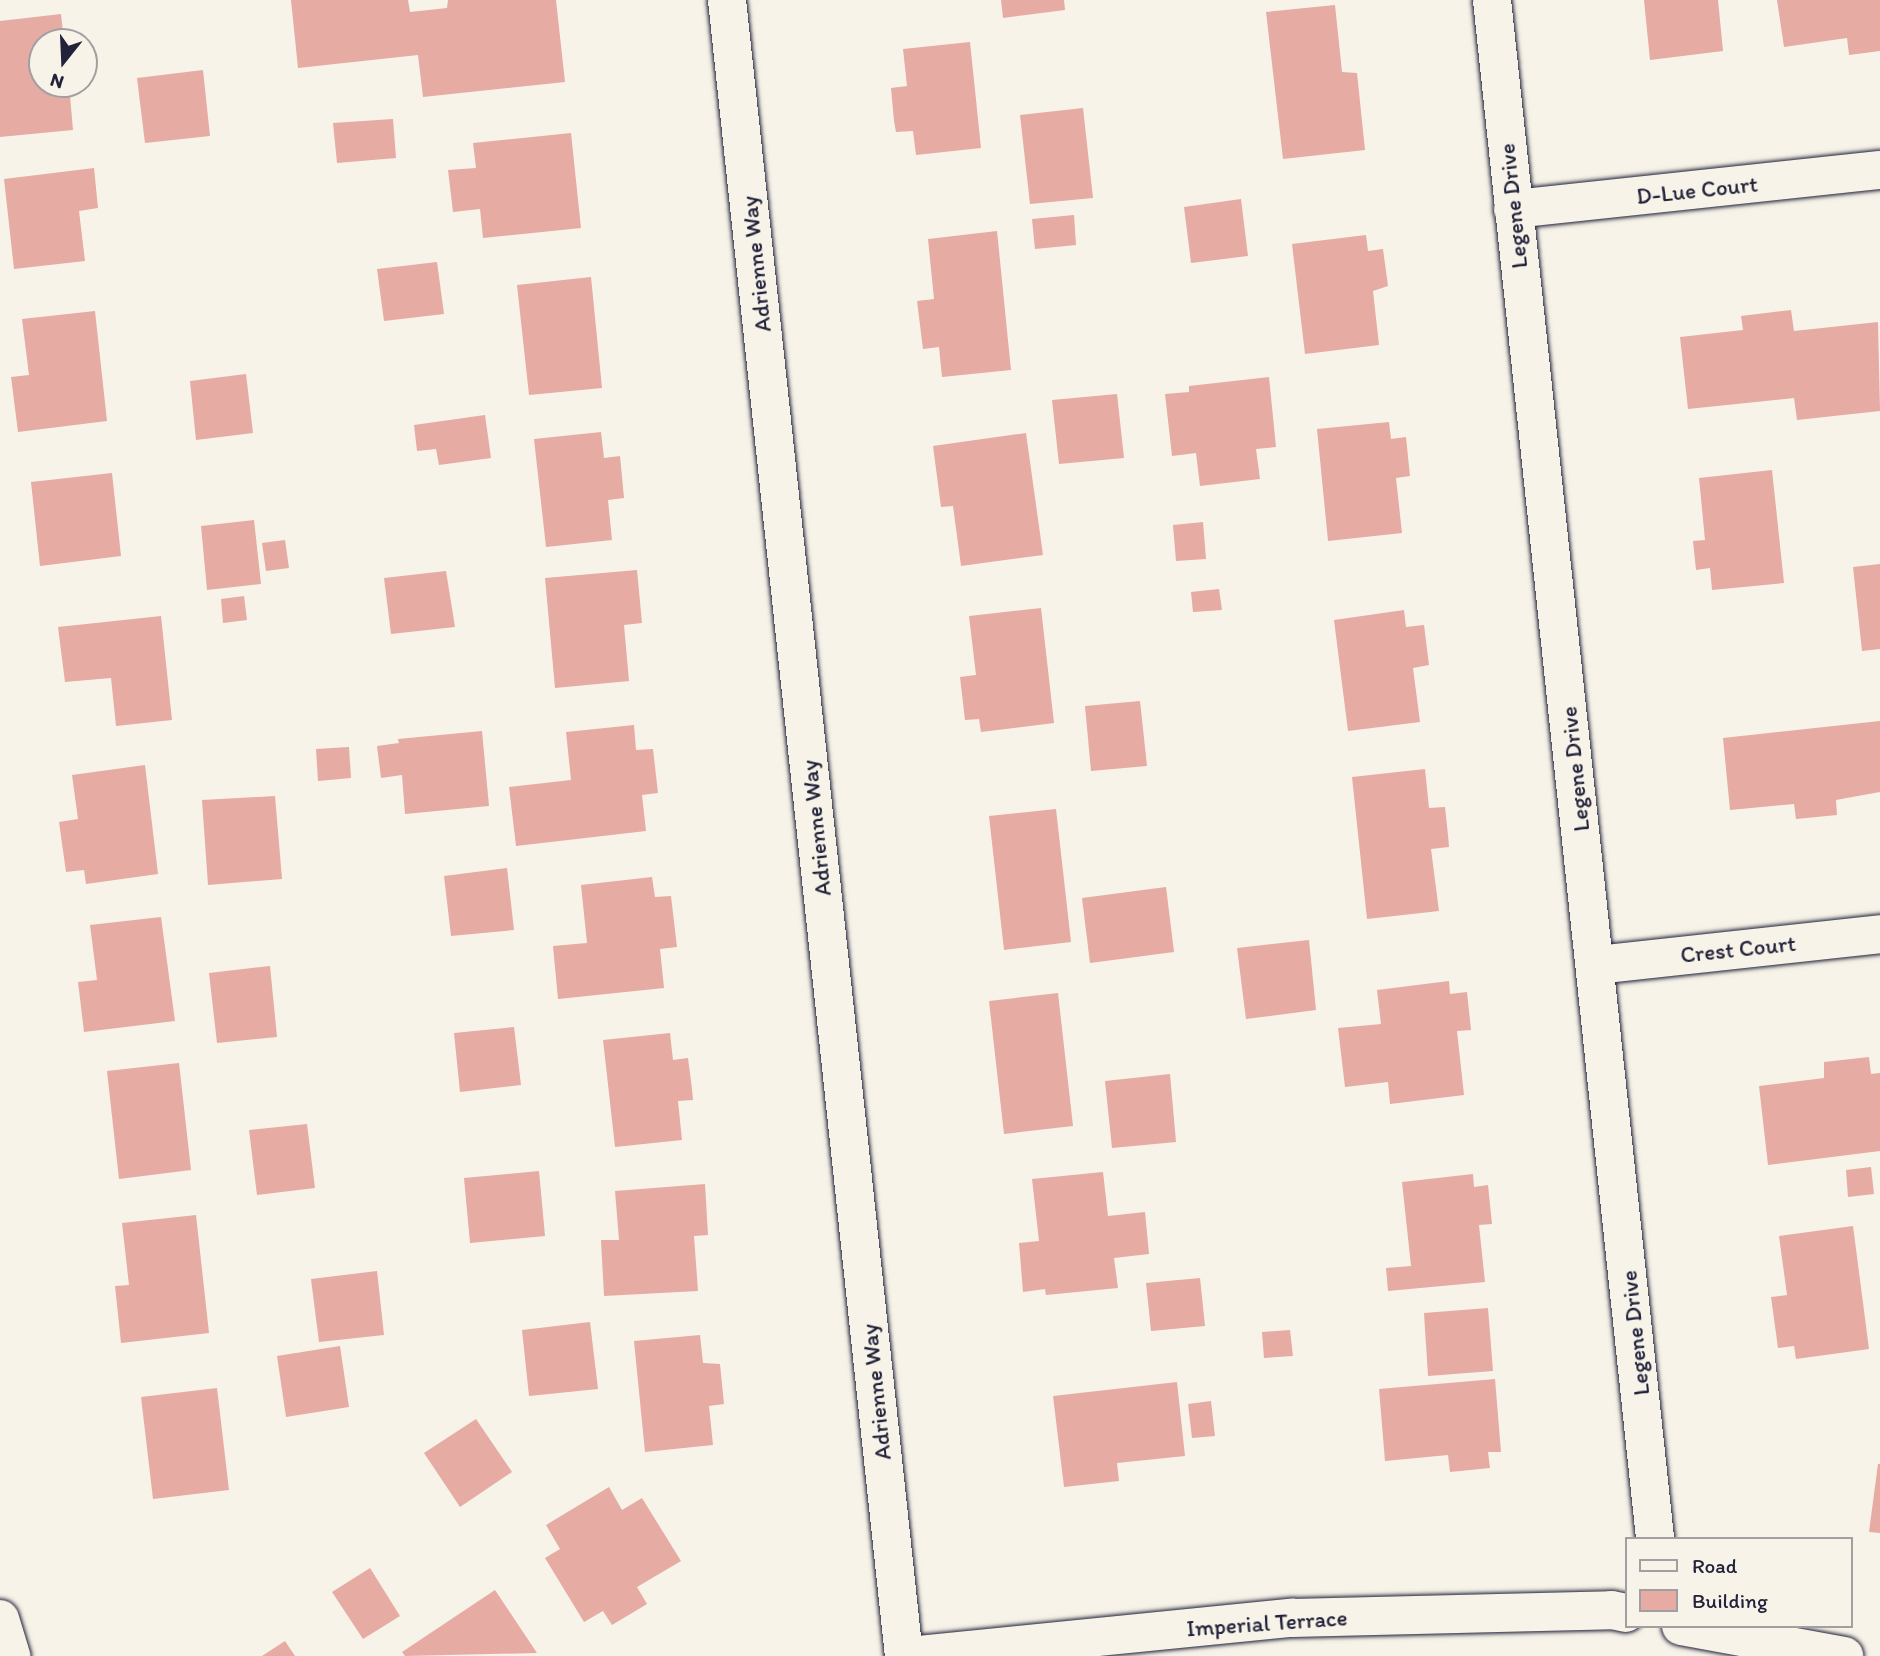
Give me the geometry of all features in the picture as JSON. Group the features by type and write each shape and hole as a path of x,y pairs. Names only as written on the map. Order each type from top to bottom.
{"street":[{"name":"Adrienne Way","path":"727,0 906,1656"},
{"name":"Legene Drive","path":"1492,0 1656,1537"},
{"name":"D-Lue Court","path":"1513,209 1880,170"},
{"name":"Crest Court","path":"1596,965 1880,934"},
{"name":"Imperial Terrace","path":"906,1656 1292,1618 1612,1610 1624,1613"},
{"path":"0,1619 11,1656"},
{"path":"1665,1628 1671,1656"},
{"path":"1692,1628 1843,1656"}],"building":[{"path":"291,0 408,0 410,12 447,8 448,0 556,0 565,82 423,97 418,55 298,68"},
{"path":"1001,0 1064,0 1065,10 1003,18"},
{"path":"1644,0 1718,0 1723,51 1650,60"},
{"path":"1777,0 1880,0 1880,51 1849,55 1847,38 1784,47"},
{"path":"1335,5 1342,72 1357,73 1365,150 1283,159 1266,12"},
{"path":"61,14 62,28 28,28 28,98 70,98 73,130 0,137 0,21"},
{"path":"970,42 981,148 916,155 913,131 896,132 894,121 891,88 907,86 903,49"},
{"path":"203,70 210,136 145,143 137,78"},
{"path":"1083,108 1093,198 1030,204 1020,115"},
{"path":"393,119 396,158 337,163 333,123"},
{"path":"571,133 581,228 483,238 480,209 453,212 448,170 476,168 473,143"},
{"path":"94,168 98,208 79,211 85,261 14,269 4,179"},
{"path":"1241,199 1248,256 1191,263 1184,207"},
{"path":"1074,215 1076,245 1035,249 1032,219"},
{"path":"997,231 1011,370 942,377 939,347 923,349 917,301 934,299 928,239"},
{"path":"1366,235 1368,251 1383,249 1388,286 1373,291 1379,345 1305,354 1292,244"},
{"path":"437,262 444,314 384,321 377,269"},
{"path":"591,277 602,388 529,395 517,285"},
{"path":"1791,310 1794,331 1878,322 1880,411 1797,420 1794,398 1688,409 1680,337 1743,330 1741,316"},
{"path":"95,311 107,421 18,432 11,377 29,375 22,319"},
{"path":"246,374 253,433 196,440 190,381"},
{"path":"1269,377 1276,447 1256,449 1260,479 1200,486 1196,453 1172,456 1165,394 1189,392 1189,386"},
{"path":"1117,394 1124,458 1059,464 1052,400"},
{"path":"485,415 491,458 439,465 436,449 417,451 414,425"},
{"path":"1389,422 1391,439 1406,437 1410,476 1396,478 1402,533 1328,541 1317,429"},
{"path":"601,432 604,458 620,456 624,498 608,500 612,540 546,547 534,439"},
{"path":"1026,433 1043,555 961,566 953,506 941,507 933,446"},
{"path":"1772,470 1784,583 1712,590 1710,568 1696,570 1693,541 1705,540 1699,478"},
{"path":"112,473 121,556 40,566 31,482"},
{"path":"254,520 261,584 207,590 201,526"},
{"path":"1203,522 1206,559 1176,561 1173,525"},
{"path":"285,540 289,568 266,571 262,543"},
{"path":"1880,564 1880,649 1862,651 1853,567"},
{"path":"637,570 642,623 624,625 629,681 555,688 545,578"},
{"path":"446,571 455,627 391,634 384,578"},
{"path":"1219,589 1222,610 1193,612 1191,592"},
{"path":"244,596 247,620 223,623 221,599"},
{"path":"1041,608 1054,723 981,732 979,719 965,720 960,677 976,675 969,616"},
{"path":"1404,610 1406,627 1424,625 1429,665 1413,668 1420,722 1348,731 1334,620"},
{"path":"161,616 172,720 116,726 111,678 65,682 58,627"},
{"path":"1140,701 1147,766 1091,771 1085,706"},
{"path":"1880,721 1880,792 1836,800 1837,815 1796,819 1794,804 1730,810 1723,738"},
{"path":"634,725 636,750 653,749 658,793 642,795 646,831 516,846 509,787 571,780 566,732"},
{"path":"482,731 489,806 405,814 402,775 381,778 377,746 399,743 398,739"},
{"path":"349,747 351,778 318,781 316,749"},
{"path":"145,765 158,874 86,884 84,870 66,872 59,822 78,819 72,775"},
{"path":"1425,769 1429,808 1445,807 1448,835 1449,847 1431,849 1439,911 1367,919 1352,777"},
{"path":"275,796 282,879 208,885 202,800"},
{"path":"1056,809 1071,942 1004,950 989,816"},
{"path":"507,868 514,930 451,936 444,876"},
{"path":"652,877 655,897 671,896 677,947 660,949 664,988 558,999 553,946 587,943 581,885"},
{"path":"1166,887 1174,952 1090,963 1082,898"},
{"path":"161,917 175,1021 84,1032 78,982 97,980 90,925"},
{"path":"1309,940 1316,1010 1246,1019 1237,948"},
{"path":"270,966 277,1037 217,1043 209,973"},
{"path":"1449,981 1450,994 1467,992 1471,1030 1457,1031 1464,1095 1390,1104 1388,1082 1345,1087 1338,1028 1381,1024 1377,990"},
{"path":"1058,993 1073,1126 1004,1134 989,1001"},
{"path":"514,1027 521,1085 460,1092 454,1033"},
{"path":"670,1033 673,1060 688,1058 692,1089 693,1100 678,1101 682,1140 615,1147 603,1040"},
{"path":"1869,1057 1871,1074 1880,1073 1880,1151 1768,1165 1759,1086 1824,1078 1824,1062"},
{"path":"179,1063 191,1170 119,1179 107,1071"},
{"path":"1170,1074 1176,1142 1112,1148 1105,1081"},
{"path":"307,1124 315,1188 257,1195 249,1130"},
{"path":"1871,1167 1874,1194 1848,1197 1846,1170"},
{"path":"539,1171 545,1236 470,1243 464,1178"},
{"path":"1103,1172 1108,1216 1145,1212 1149,1254 1114,1258 1118,1288 1046,1295 1045,1289 1023,1292 1019,1243 1039,1241 1032,1179"},
{"path":"1473,1174 1474,1187 1488,1185 1492,1224 1479,1225 1485,1282 1388,1291 1386,1268 1411,1266 1402,1182"},
{"path":"705,1184 708,1235 694,1236 698,1291 604,1296 601,1240 619,1240 615,1191"},
{"path":"196,1215 209,1333 121,1343 115,1286 129,1285 122,1223"},
{"path":"1853,1226 1869,1349 1796,1359 1794,1346 1778,1348 1771,1297 1787,1295 1779,1236"},
{"path":"377,1271 384,1335 319,1342 311,1279"},
{"path":"1200,1278 1205,1326 1151,1331 1146,1283"},
{"path":"1488,1308 1493,1371 1428,1376 1424,1313"},
{"path":"590,1322 598,1389 529,1396 522,1330"},
{"path":"1290,1330 1293,1356 1264,1358 1262,1332"},
{"path":"700,1335 703,1363 720,1364 724,1404 709,1406 713,1445 645,1452 634,1341"},
{"path":"340,1346 349,1407 286,1417 277,1356"},
{"path":"1495,1379 1501,1452 1488,1452 1490,1468 1450,1472 1448,1455 1385,1461 1379,1389"},
{"path":"1177,1382 1185,1456 1117,1463 1119,1481 1064,1487 1053,1396"},
{"path":"217,1388 229,1490 153,1499 141,1397"},
{"path":"1211,1401 1215,1436 1192,1438 1188,1404"},
{"path":"476,1419 512,1472 460,1507 424,1453"},
{"path":"1880,1464 1880,1533 1869,1532"},
{"path":"609,1487 622,1510 642,1498 681,1561 637,1587 647,1604 612,1625 603,1611 584,1622 545,1558 560,1549 546,1525"},
{"path":"370,1568 400,1616 363,1639 332,1592"},
{"path":"495,1590 537,1653 405,1656 402,1652"},
{"path":"285,1641 295,1656 262,1656"}]}
